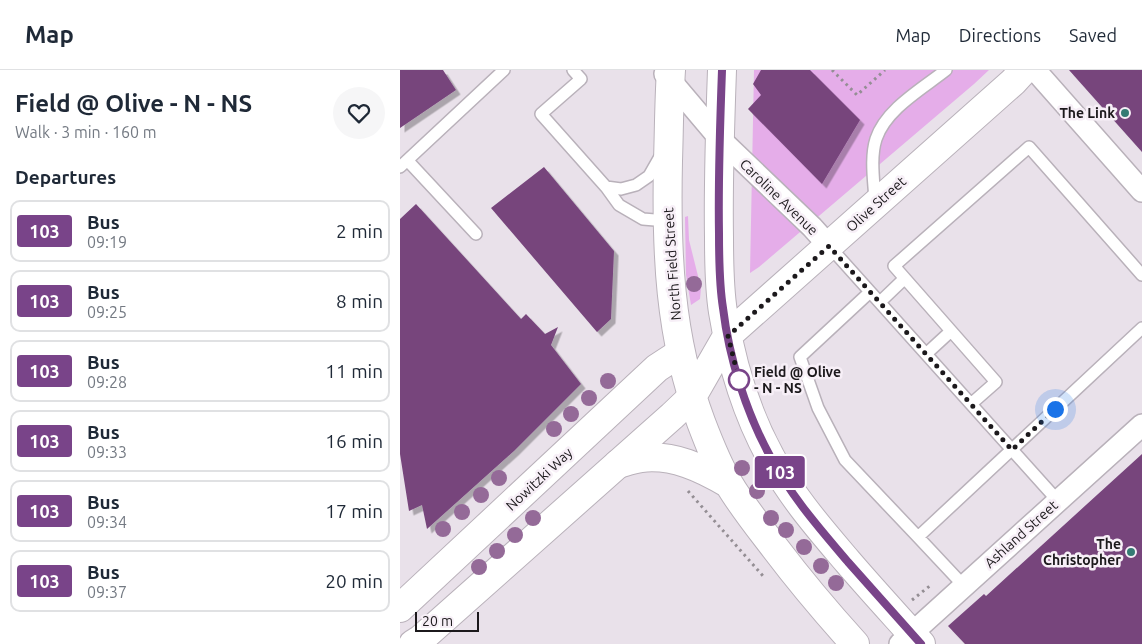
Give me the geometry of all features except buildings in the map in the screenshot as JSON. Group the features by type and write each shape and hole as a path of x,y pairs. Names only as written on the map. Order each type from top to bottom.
{"main road":[{"path":"722,70 718,197 719,264 721,297 737,373 753,418 770,456 793,494 911,640"},
{"name":"Olive Street","path":"692,397 728,336 1013,82 1024,70"},
{"name":"North Field Street","path":"668,74 667,221 669,272 680,353 692,397 710,448 729,484 756,524 855,644"},
{"name":"Olive Street","path":"680,353 728,336"},
{"name":"Nowitzki Way","path":"400,608 657,368 680,353"},
{"path":"413,644 421,639 692,397"},
{"path":"618,464 640,458 672,459 709,472 729,484"}],"street":[{"path":"1035,70 1142,191"},
{"name":"Caroline Avenue","path":"668,74 720,139 812,227 829,246"},
{"name":"Ashland Street","path":"911,640 964,586 1142,425"}],"lane":[{"path":"476,234 404,164 504,70"},
{"path":"573,70 581,79 541,114 606,187 619,205 644,219 667,221"},
{"path":"875,205 873,160 875,140 884,122 897,108 946,70"},
{"path":"606,187 621,189 636,185 649,176 669,140"},
{"path":"971,404 996,382 894,266 1029,147 1142,275"},
{"name":"Caroline Avenue","path":"829,246 1058,501"},
{"path":"880,302 904,279"},
{"path":"870,292 800,356 818,408 845,460 964,586"},
{"path":"918,537 1142,328"},
{"path":"926,354 951,331"}],"path":[{"path":"832,70 857,95 886,70"},
{"path":"684,487 766,579"},
{"path":"907,596 912,601 949,570"}],"shaded area":[{"path":"754,70 989,70 750,273"},
{"path":"688,216 689,240 701,288 700,299 691,305 686,275 685,217"}],"bus line":[{"name":"103","path":"722,70 718,197 719,264 723,311 742,390 770,456 793,494 826,536 921,644"}],"place":[{"name":"The Link","path":"1125,113"},
{"name":"Field @ Olive - N - NS","path":"739,380"},
{"name":"The Christopher","path":"1131,552"}],"route":[{"path":"739,380 728,336 829,246 1012,450 1055,409"}]}
